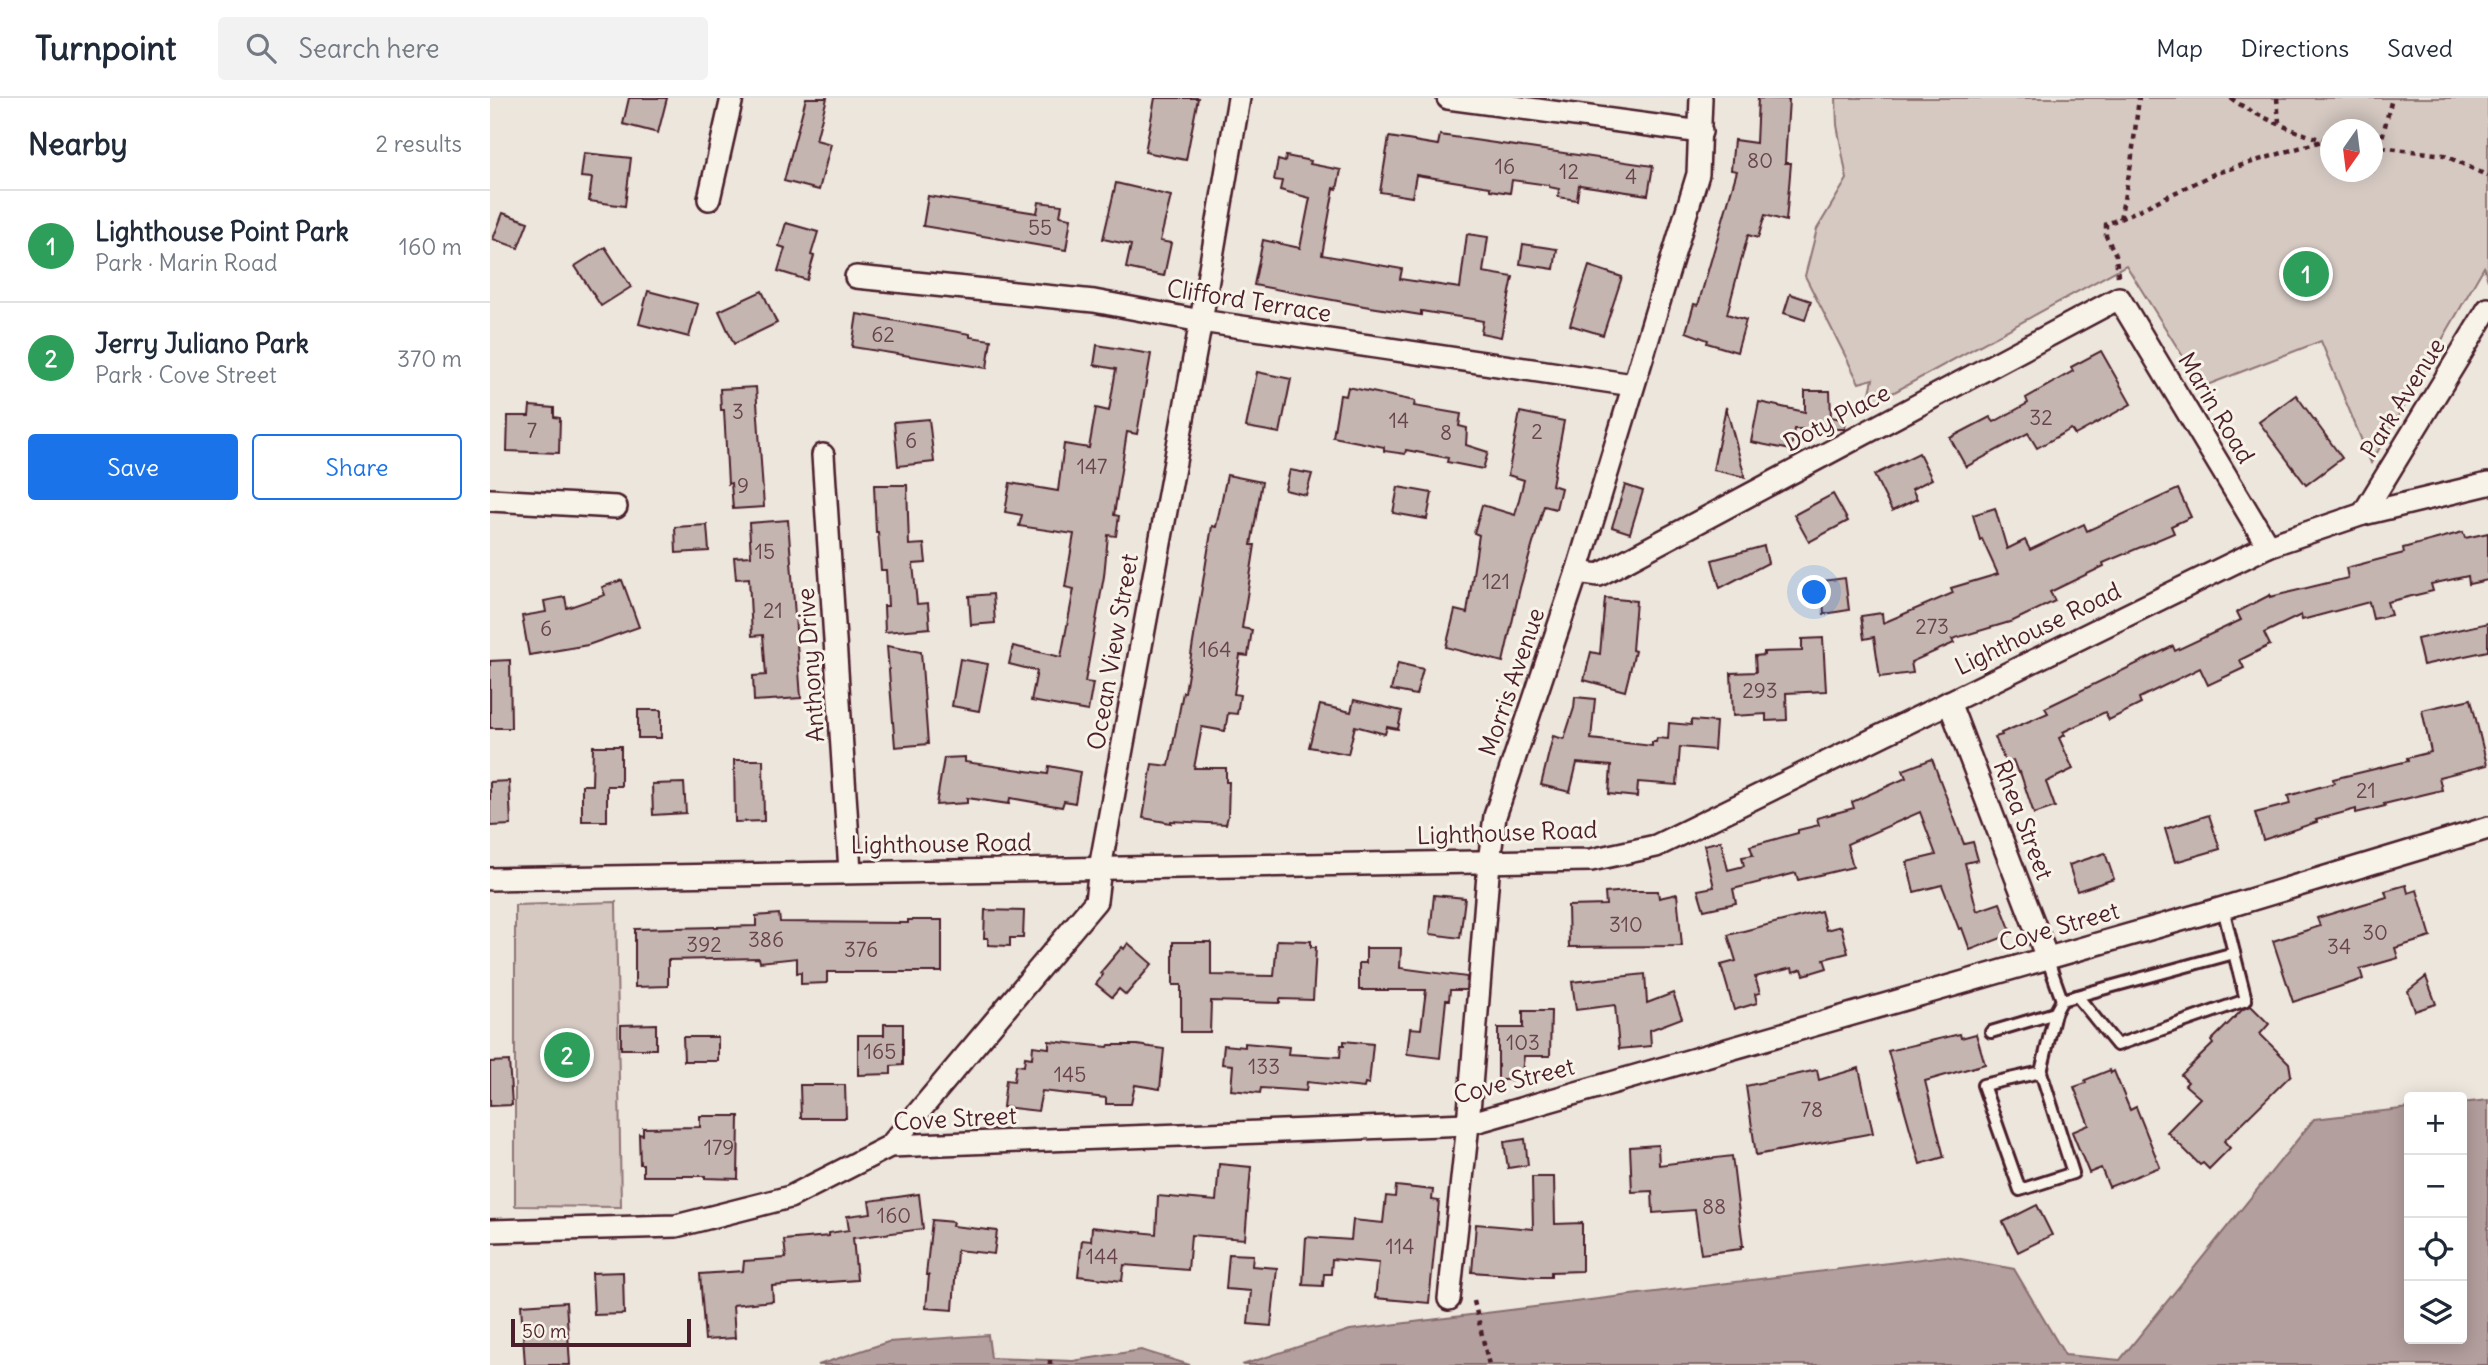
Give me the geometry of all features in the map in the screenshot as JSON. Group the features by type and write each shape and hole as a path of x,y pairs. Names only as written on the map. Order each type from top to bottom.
{"street":[{"path":"709,199 732,98"},
{"name":"Ocean View Street","path":"890,1146 1096,901 1201,321 1238,98"},
{"path":"1448,98 1700,132"},
{"name":"Morris Avenue","path":"1449,1299 1468,1124 1495,816 1577,572 1698,174 1701,98"},
{"name":"Clifford Terrace","path":"856,277 1094,301 1201,321 1633,385"},
{"name":"Marin Road","path":"2119,298 2268,546"},
{"name":"Doty Place","path":"1577,572 1600,575 2119,298"},
{"path":"2485,314 2488,342"},
{"name":"Park Avenue","path":"2363,514 2485,314"},
{"name":"Anthony Drive","path":"823,455 850,871"},
{"name":"Lighthouse Road","path":"490,879 1591,860 1656,846 2268,546 2363,514 2488,484"},
{"path":"490,500 616,506"},
{"name":"Rhea Street","path":"1949,702 2047,958"},
{"name":"Cove Street","path":"490,1231 677,1226 790,1197 890,1146 1468,1124 2223,908 2488,828"}],"lane":[{"path":"2077,996 2117,1045 2246,1000 2223,908"},
{"path":"2041,1072 1983,1085 2020,1190 2073,1173 2041,1072 2055,1013 2062,1000 2234,953"},
{"path":"2047,958 2062,1000"},
{"path":"1991,1032 2055,1013"}],"path":[{"path":"2120,219 2131,164 2139,98"},
{"path":"2231,98 2279,123 2320,138"},
{"path":"2277,98 2279,123"},
{"path":"2383,134 2392,98"},
{"path":"2119,298 2116,255 2106,236 2106,224 2216,173 2320,143"},
{"path":"2383,146 2444,155 2488,176"},
{"path":"1474,1301 1489,1365"},
{"path":"1050,1355 1050,1365"}],"shaded area":[{"path":"1836,98 2488,98 2488,281 2484,267 2371,463 2321,341 2202,387 2126,265 1867,407 1873,379 1859,383 1805,276 1817,229 1847,179 1837,125"},
{"path":"616,902 621,1207 515,1206 515,905"},
{"path":"2488,1100 2488,1365 1242,1365 1350,1330 1945,1256 2014,1269 2065,1355 2120,1360 2314,1119 2404,1109 2404,1344 2467,1344 2467,1102"},
{"path":"988,1335 991,1358 1073,1361 1141,1350 1190,1365 818,1365 888,1342"}],"building":[{"path":"629,98 667,98 658,133 623,124"},
{"path":"806,98 827,98 816,140 831,144 819,190 784,181"},
{"path":"1155,98 1198,98 1186,160 1145,152"},
{"path":"1758,98 1789,99 1785,163 1791,163 1786,221 1765,215 1758,238 1748,235 1727,314 1746,320 1737,352 1707,343 1708,340 1686,332 1694,304 1698,305 1737,171 1731,170 1734,140 1756,143"},
{"path":"1440,135 1653,166 1648,195 1579,185 1577,200 1558,197 1559,189 1549,185 1512,180 1510,193 1490,190 1490,187 1416,175 1412,197 1380,192 1389,137 1438,145"},
{"path":"584,153 631,158 625,206 589,201 592,178 581,177"},
{"path":"1286,156 1341,170 1337,189 1334,188 1322,255 1402,269 1400,279 1460,288 1467,234 1488,237 1483,272 1513,277 1501,337 1481,333 1483,321 1421,311 1421,315 1254,285 1263,240 1300,248 1310,198 1280,190 1282,181 1274,180 1278,160 1285,162"},
{"path":"1116,183 1171,196 1160,241 1171,243 1164,276 1126,268 1131,245 1103,239"},
{"path":"928,196 1037,213 1039,202 1062,205 1060,216 1071,218 1066,250 923,226"},
{"path":"503,213 528,222 518,248 493,239"},
{"path":"786,223 818,232 807,280 778,271 785,248 779,246"},
{"path":"1523,244 1557,249 1554,269 1520,264"},
{"path":"605,247 631,287 601,306 575,266"},
{"path":"1589,266 1622,277 1603,335 1570,325"},
{"path":"648,291 698,304 689,337 639,324"},
{"path":"762,291 777,323 734,344 719,311"},
{"path":"1790,294 1811,301 1805,320 1784,313"},
{"path":"857,314 991,340 987,368 852,347"},
{"path":"1097,345 1151,354 1137,434 1127,432 1114,515 1119,516 1116,536 1108,535 1104,576 1085,682 1093,683 1088,711 1031,701 1037,671 1009,664 1013,646 1061,657 1074,589 1065,587 1074,534 1019,526 1022,515 1005,512 1010,483 1058,491 1064,444 1089,448 1096,408 1109,411 1116,369 1094,365"},
{"path":"2101,351 2131,404 2075,435 2071,429 2037,448 2028,433 1966,467 1950,438 1990,417 1994,422 2028,403 2026,398 2073,371 2071,367"},
{"path":"1257,372 1291,379 1280,433 1246,427"},
{"path":"756,387 764,507 733,509 731,483 728,484 724,410 721,410 720,389"},
{"path":"1348,387 1415,401 1414,406 1461,414 1459,426 1467,428 1466,445 1488,452 1483,469 1447,462 1448,458 1406,450 1405,454 1384,451 1384,447 1333,437 1340,395 1346,396"},
{"path":"1805,391 1830,391 1831,417 1846,420 1845,429 1794,429 1791,450 1751,442 1759,402 1805,412"},
{"path":"2296,395 2342,458 2306,485 2259,422"},
{"path":"530,406 554,408 554,417 560,418 559,453 507,451 508,416 529,416"},
{"path":"1726,407 1745,477 1713,470"},
{"path":"1520,412 1564,421 1552,485 1561,488 1556,509 1544,506 1520,588 1503,662 1446,647 1455,610 1467,613 1479,535 1474,533 1482,505 1515,515 1524,480 1508,475"},
{"path":"929,419 934,462 898,466 894,422"},
{"path":"1919,453 1932,479 1912,489 1917,499 1892,511 1874,475"},
{"path":"1290,470 1312,474 1306,495 1285,490"},
{"path":"1227,475 1262,482 1251,545 1255,545 1242,628 1252,630 1248,656 1240,655 1234,694 1240,695 1237,714 1228,713 1225,731 1202,727 1194,768 1226,768 1226,782 1229,782 1228,816 1226,824 1171,823 1143,818 1152,764 1169,766 1185,692 1212,526 1216,527"},
{"path":"874,485 907,485 909,545 924,544 926,563 913,564 917,604 928,603 930,628 885,632 884,606 888,606 886,570 881,570"},
{"path":"1625,485 1643,491 1630,533 1612,527"},
{"path":"1398,487 1432,493 1427,519 1393,513"},
{"path":"2178,489 2191,517 2171,526 2174,533 2103,563 2104,566 2050,592 2055,601 2013,621 1952,639 1954,643 1911,662 1913,673 1880,677 1874,637 1864,639 1861,616 1882,613 1883,623 1953,593 1951,588 1998,574 1982,539 1980,540 1973,515 1995,508 2007,549 2025,540 2030,550 2084,524 2087,531"},
{"path":"1833,494 1848,521 1809,542 1794,515"},
{"path":"788,520 801,698 754,701 753,676 766,675 763,635 752,636 749,578 736,579 734,557 751,556 749,523"},
{"path":"707,525 709,551 676,553 675,527"},
{"path":"2463,532 2465,538 2488,533 2488,580 2469,584 2468,576 2431,584 2433,591 2387,602 2391,615 2373,619 2369,602 2302,620 2301,615 2264,633 2270,645 2240,660 2244,668 2208,685 2200,668 2139,698 2141,704 2109,720 2105,712 2063,732 2065,735 2059,738 2073,769 2046,782 2055,807 2034,814 2020,772 2018,773 2013,760 2006,763 2003,757 1995,737 2002,735 2001,733 2048,713 2045,708 2173,646 2175,651 2241,620 2237,612 2270,595 2348,578 2346,568 2404,553 2403,548"},
{"path":"1764,546 1768,563 1720,588 1712,560"},
{"path":"1845,578 1849,610 1824,614 1822,581"},
{"path":"622,580 639,627 588,645 529,655 522,616 546,612 544,601 565,597 567,608 605,595 602,587"},
{"path":"993,594 995,623 971,625 969,596"},
{"path":"1605,598 1636,601 1632,650 1635,651 1625,691 1584,680 1591,652 1600,654"},
{"path":"2488,623 2488,651 2423,665 2417,639"},
{"path":"1823,638 1826,691 1786,693 1787,720 1766,721 1766,714 1733,716 1731,673 1756,672 1755,656 1764,655 1764,652 1802,651 1802,639"},
{"path":"887,646 921,652 928,744 895,747"},
{"path":"960,659 988,664 979,711 952,706"},
{"path":"510,660 511,728 490,728 490,661"},
{"path":"1398,663 1423,669 1416,695 1391,690"},
{"path":"1575,697 1595,699 1591,739 1652,746 1652,742 1656,742 1657,738 1668,739 1669,723 1691,725 1691,720 1716,722 1714,750 1680,747 1677,785 1638,782 1637,797 1609,794 1611,766 1577,763 1570,792 1541,785 1553,736 1564,739"},
{"path":"2471,699 2487,765 2439,777 2442,790 2356,813 2356,809 2316,820 2317,822 2263,840 2255,813 2290,804 2288,796 2334,783 2333,779 2408,761 2407,758 2431,752 2422,710"},
{"path":"1354,700 1402,711 1398,729 1387,727 1385,734 1355,726 1348,754 1309,747 1320,705 1351,712"},
{"path":"638,710 661,710 661,738 638,738"},
{"path":"593,746 621,746 621,786 607,786 607,821 582,821 582,785 592,785"},
{"path":"965,757 965,762 1048,774 1049,766 1080,772 1075,803 1064,801 1062,807 1010,798 1009,804 967,798 967,803 936,805 944,758"},
{"path":"1932,759 1964,844 1973,842 1978,860 1965,863 1977,911 2000,903 2012,934 1970,950 1942,885 1914,892 1907,862 1936,855 1920,812 1847,844 1853,867 1798,880 1796,873 1733,889 1736,903 1704,910 1698,890 1714,887 1704,845 1721,841 1728,870 1744,866 1742,857 1753,855 1750,846 1819,825 1817,818 1854,808 1852,802 1906,778 1903,770"},
{"path":"734,760 763,760 764,821 735,822"},
{"path":"509,781 511,825 490,826 490,782"},
{"path":"684,783 686,813 653,815 652,784"},
{"path":"2209,815 2220,849 2175,862 2165,829"},
{"path":"2105,853 2114,879 2077,891 2069,865"},
{"path":"2406,885 2408,893 2417,890 2431,937 2395,948 2398,958 2360,969 2363,979 2293,1002 2273,941 2320,926 2317,918 2387,897 2385,891"},
{"path":"1658,891 1659,898 1677,894 1682,946 1569,947 1568,906 1606,905 1605,893"},
{"path":"1434,895 1465,898 1460,938 1430,934"},
{"path":"985,910 1024,911 1023,938 1010,938 1010,946 988,945 988,938 984,938"},
{"path":"1821,911 1826,930 1841,926 1848,953 1824,959 1827,968 1804,975 1802,969 1793,972 1792,968 1755,977 1760,993 1755,994 1757,1003 1734,1010 1721,965 1736,961 1728,935"},
{"path":"779,914 780,922 908,923 908,920 942,920 942,972 827,972 827,983 801,984 801,972 797,973 797,958 760,962 759,958 668,960 668,986 635,987 635,929 756,926 756,916"},
{"path":"1277,940 1311,941 1311,947 1316,947 1313,1000 1280,999 1280,1003 1211,1001 1210,1032 1181,1032 1181,985 1173,985 1173,942 1211,942 1211,975 1274,976"},
{"path":"1128,943 1152,964 1126,995 1119,989 1112,997 1096,984 1103,975 1100,973"},
{"path":"1366,948 1401,948 1400,968 1467,977 1466,990 1450,990 1449,1000 1446,1000 1440,1058 1407,1054 1410,1028 1421,1029 1426,990 1359,990 1359,963 1366,963"},
{"path":"1645,974 1647,1003 1673,993 1682,1018 1650,1030 1651,1046 1619,1049 1615,1005 1576,1010 1572,982"},
{"path":"2426,977 2436,1004 2415,1011 2408,991"},
{"path":"2251,1006 2269,1024 2260,1034 2289,1063 2291,1075 2224,1141 2230,1148 2209,1169 2203,1163 2200,1165 2167,1132 2200,1098 2185,1085 2188,1082 2181,1075 2243,1009"},
{"path":"1523,1011 1551,1011 1550,1056 1524,1056 1521,1080 1498,1080 1498,1028 1523,1028"},
{"path":"656,1024 656,1049 621,1049 621,1025"},
{"path":"884,1024 903,1024 903,1065 891,1066 891,1074 858,1075 858,1035 884,1035"},
{"path":"1960,1034 1961,1038 1976,1034 1985,1064 1925,1081 1944,1157 1920,1164 1888,1051"},
{"path":"683,1037 718,1037 718,1061 684,1061"},
{"path":"1049,1041 1108,1047 1137,1045 1164,1049 1160,1089 1135,1085 1131,1104 1106,1104 1106,1098 1042,1091 1038,1111 1003,1107 1006,1080 1014,1081 1016,1065 1024,1066 1025,1057 1032,1058 1033,1046 1049,1048"},
{"path":"1344,1041 1373,1044 1369,1084 1365,1083 1364,1088 1307,1082 1306,1091 1261,1088 1260,1093 1231,1090 1233,1065 1222,1064 1224,1045 1245,1047 1245,1043 1289,1047 1288,1054 1340,1057"},
{"path":"509,1061 512,1105 490,1106 490,1062"},
{"path":"1859,1068 1873,1133 1756,1155 1746,1086 1817,1070 1819,1080"},
{"path":"2110,1070 2111,1073 2114,1071 2130,1110 2136,1107 2160,1167 2109,1187 2101,1168 2089,1173 2072,1132 2089,1125 2074,1087"},
{"path":"800,1085 845,1085 846,1118 801,1118"},
{"path":"700,1116 739,1116 738,1179 643,1176 639,1134 643,1135 643,1128 700,1127"},
{"path":"1525,1139 1528,1165 1508,1168 1504,1142"},
{"path":"1658,1145 1659,1165 1732,1156 1743,1246 1741,1249 1701,1254 1695,1210 1653,1213 1652,1191 1632,1192 1630,1147"},
{"path":"1219,1164 1251,1167 1245,1239 1191,1235 1188,1270 1124,1265 1122,1281 1078,1276 1082,1240 1091,1241 1092,1227 1156,1234 1158,1196 1216,1201"},
{"path":"1532,1177 1554,1177 1555,1224 1582,1223 1582,1271 1551,1272 1551,1277 1472,1272 1476,1224 1533,1229"},
{"path":"1396,1186 1433,1190 1432,1200 1439,1201 1429,1303 1375,1298 1379,1263 1332,1259 1331,1274 1324,1274 1323,1286 1303,1285 1306,1237 1351,1240 1353,1220 1383,1223 1386,1196 1395,1197"},
{"path":"919,1194 923,1229 853,1238 857,1280 772,1286 773,1301 733,1305 735,1338 705,1340 700,1274 743,1271 744,1261 786,1258 784,1240 829,1236 829,1233 849,1230 847,1216 871,1213 869,1201"},
{"path":"2037,1205 2052,1235 2018,1252 2003,1222"},
{"path":"932,1220 953,1222 952,1226 997,1231 994,1254 957,1250 953,1310 926,1308 929,1275 926,1275"},
{"path":"1229,1254 1253,1255 1252,1266 1277,1268 1271,1326 1248,1324 1251,1291 1226,1289"},
{"path":"623,1272 624,1314 594,1315 592,1273"},
{"path":"566,1302 570,1365 525,1365 521,1305"}],"place":[{"name":"Lighthouse Point Park","path":"2306,274"},
{"name":"Jerry Juliano Park","path":"567,1055"}]}
